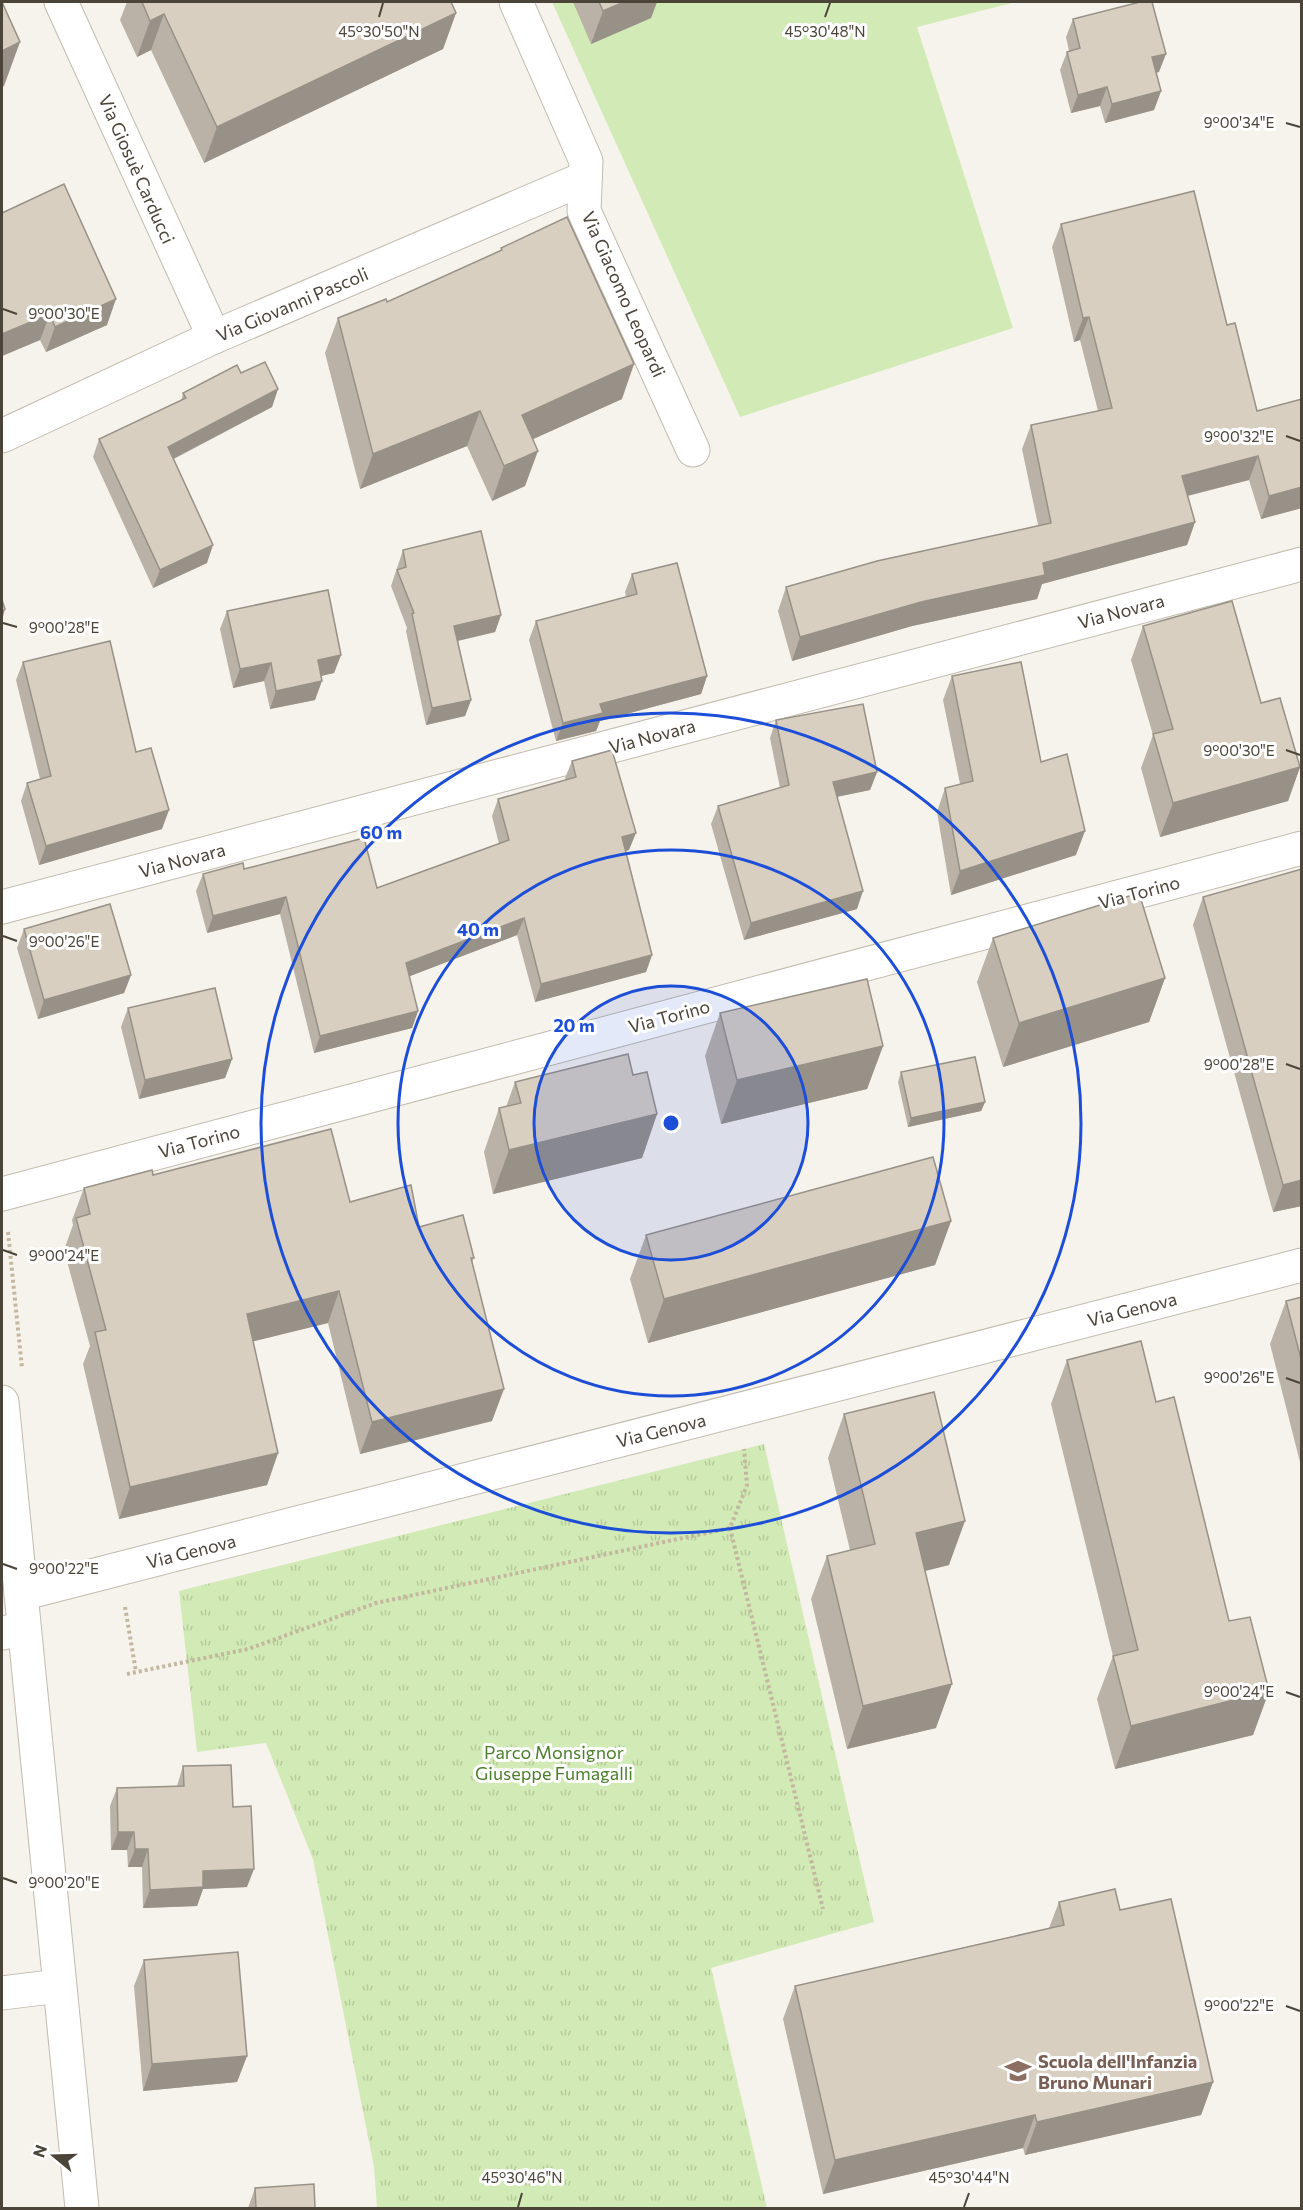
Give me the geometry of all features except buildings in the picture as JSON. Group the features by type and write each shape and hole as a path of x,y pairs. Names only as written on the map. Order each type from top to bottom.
{"street":[{"name":"Via Giosuè Carducci","path":"61,2 214,337"},
{"name":"Via Giacomo Leopardi","path":"516,2 586,161 584,211 693,450"},
{"name":"Via Giovanni Pascoli","path":"2,436 214,337 585,178"},
{"name":"Via Novara","path":"2,907 1302,564"},
{"name":"Via Torino","path":"2,1194 1302,848"},
{"name":"Via Genova","path":"21,1594 1302,1265"},
{"path":"2,1402 21,1594 13,1631 59,1986 82,2208"},
{"path":"2,1993 59,1986"}],"path":[{"path":"2,1194 23,1372"},
{"path":"740,1410 747,1485 730,1528 823,1910"},
{"path":"127,1674 248,1649 376,1603 730,1528"},
{"path":"116,1570 129,1624 136,1672"}],"green space":[{"path":"552,2 1016,2 917,27 1013,328 740,417"},
{"name":"Parco Monsignor Giuseppe Fumagalli","path":"764,1444 874,1922 711,1968 767,2208 377,2208 374,2167 313,1859 266,1743 197,1752 179,1591"}],"place":[{"name":"Scuola dell'Infanzia Bruno Munari","path":"1018,2071"}]}
